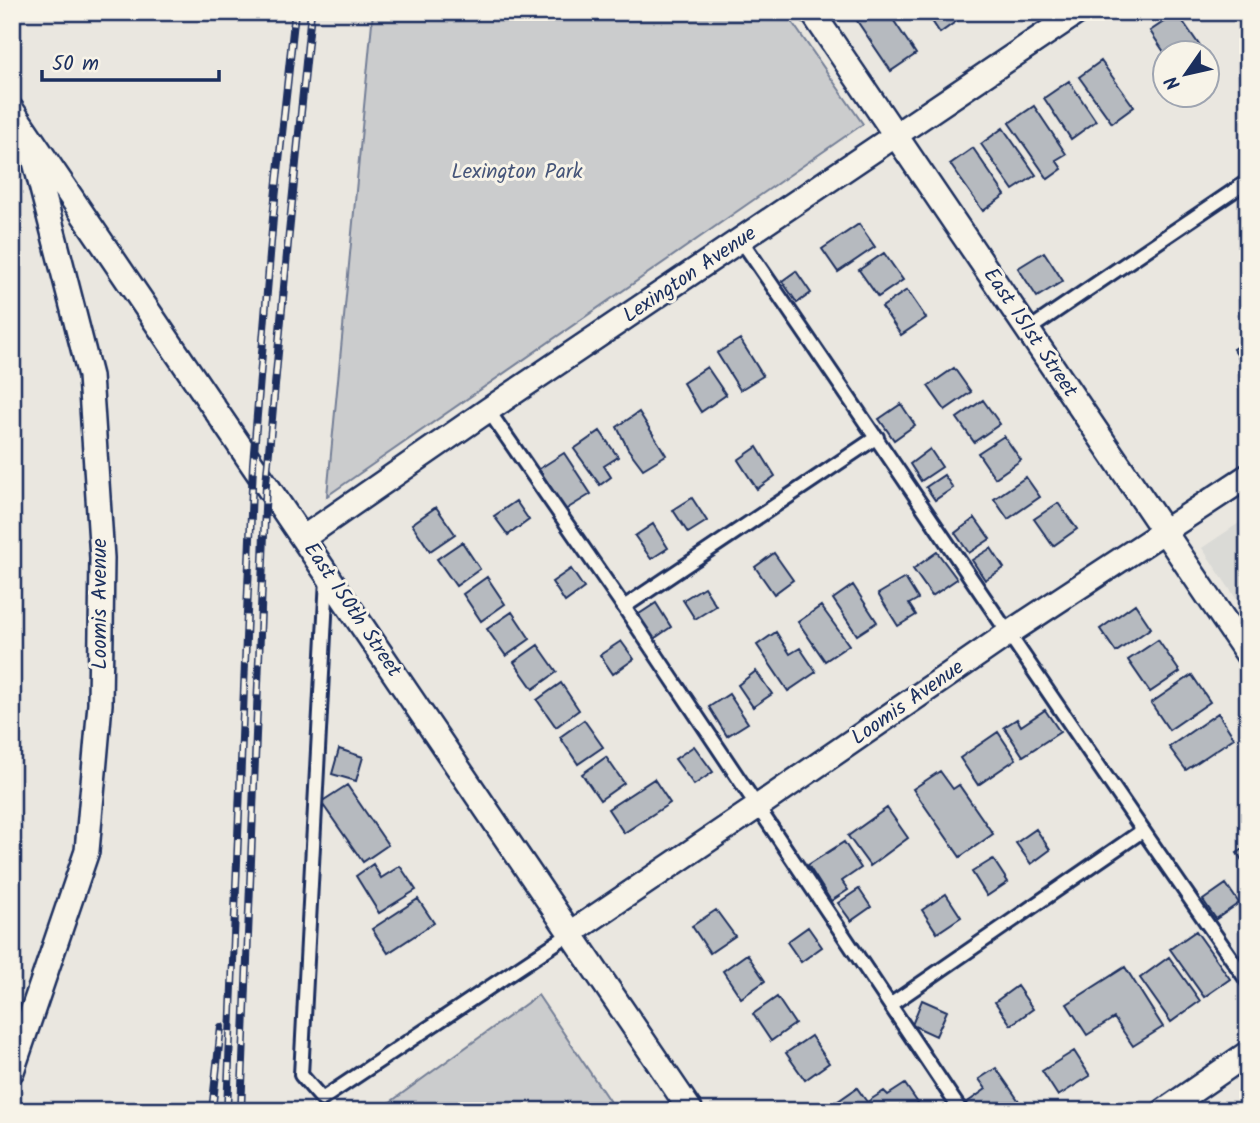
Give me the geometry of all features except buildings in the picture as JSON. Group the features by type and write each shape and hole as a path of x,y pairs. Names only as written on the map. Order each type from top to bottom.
{"street":[{"name":"East 151st Street","path":"812,12 1248,655"},
{"name":"Lexington Avenue","path":"303,538 1078,12"},
{"name":"East 150th Street","path":"12,110 20,138 303,538 691,1111"},
{"name":"Loomis Avenue","path":"12,1071 87,851 100,704 102,571 90,376 20,138"},
{"name":"Loomis Avenue","path":"571,933 1009,634 1248,476"},
{"path":"1164,1111 1248,1053"}],"lane":[{"path":"1028,330 1248,181"},
{"path":"741,240 1142,831 1248,982"},
{"path":"488,410 624,607 961,1111"},
{"path":"624,607 877,437"},
{"path":"327,574 301,1075 322,1099 571,933"},
{"path":"890,1004 1142,831"}],"shaded area":[{"path":"1248,517 1248,616 1202,548"}],"green space":[{"name":"Lexington Park","path":"373,12 785,12 863,124 327,496"},
{"path":"538,995 616,1111 378,1111"}],"railway":[{"path":"227,1111 253,464 273,218 295,12"},
{"path":"241,1111 266,484 311,12"},
{"path":"212,1111 221,1027"}]}
